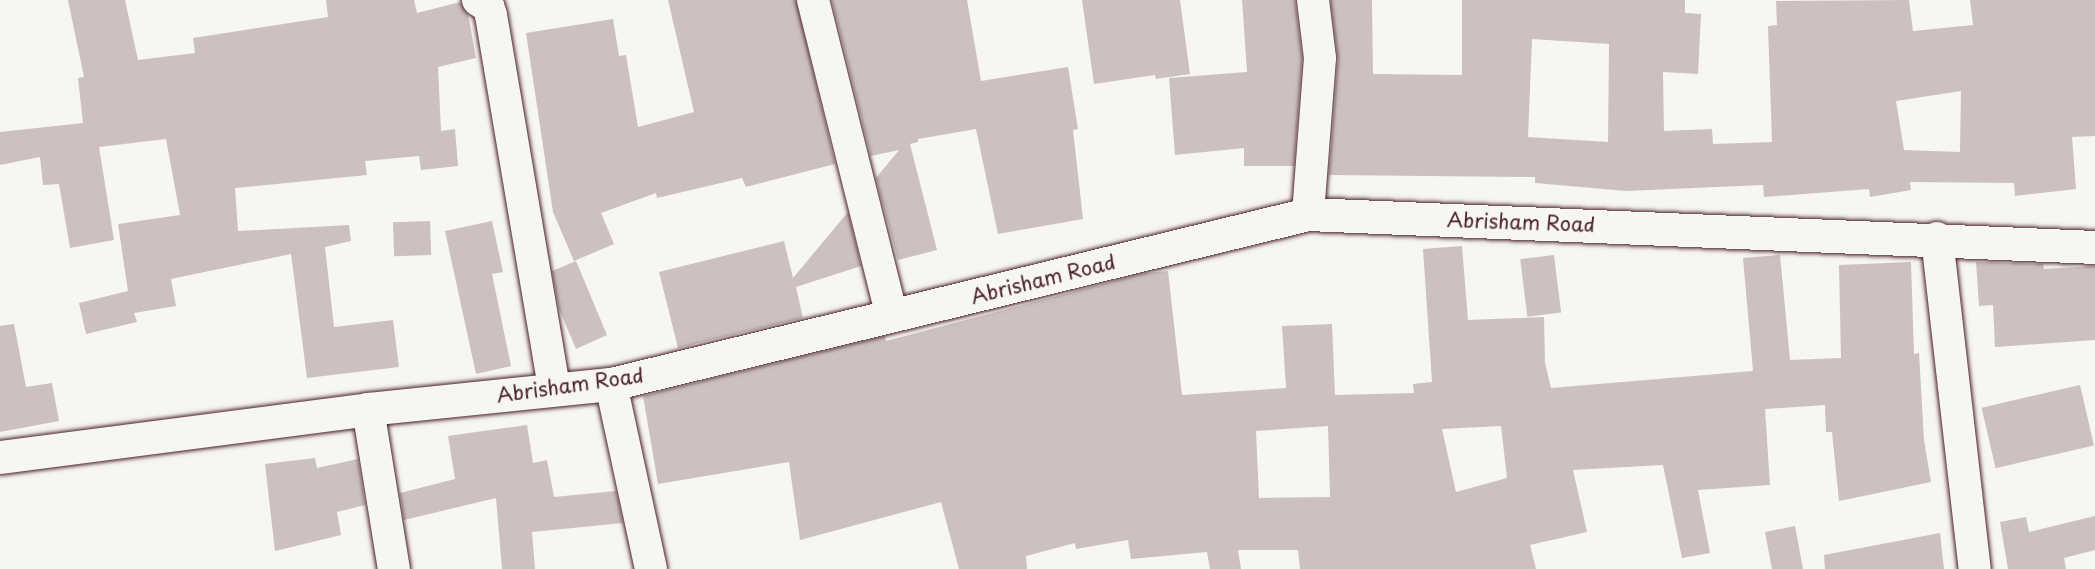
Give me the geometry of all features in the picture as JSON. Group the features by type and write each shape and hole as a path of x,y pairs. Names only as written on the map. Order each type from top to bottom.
{"main road":[{"name":"Abrisham Road","path":"0,457 368,409 611,384 1308,214 1937,238 2095,247"}],"street":[{"path":"477,0 488,6 491,15 554,389"},
{"path":"813,0 892,316"},
{"path":"1308,214 1320,58 1313,0"},
{"path":"1937,238 1976,569"},
{"path":"611,384 651,569"},
{"path":"368,409 394,569"}],"building":[{"path":"68,0 125,0 138,60 195,53 193,38 328,17 326,0 414,0 417,13 460,2 468,14 476,58 438,67 441,131 455,129 458,166 421,170 419,156 365,161 367,175 235,188 238,231 349,225 351,241 325,247 334,327 393,320 399,367 307,378 291,254 171,279 176,306 134,313 137,322 86,334 79,303 128,291 118,224 180,215 166,139 99,147 114,240 70,248 59,184 43,185 40,157 0,165 0,132 83,123 78,78 84,77"},
{"path":"668,0 796,0 835,164 746,187 742,178 657,198 656,193 601,213 614,244 574,261 553,212 526,33 613,19 619,56 626,55 638,127 694,112"},
{"path":"832,0 967,0 981,81 1068,67 1078,129 1073,130 1083,219 998,234 976,129 918,139 918,142 910,144 937,250 898,260 876,178 899,150 871,156"},
{"path":"1082,0 1180,0 1190,74 1156,79 1155,75 1094,84"},
{"path":"1242,0 1295,0 1302,58 1294,166 1244,166 1244,148 1175,155 1169,78 1247,72"},
{"path":"1331,0 1372,0 1373,74 1462,75 1462,0 1685,0 1685,13 1701,14 1698,74 1663,72 1664,131 1712,129 1713,144 1772,142 1768,26 1777,25 1776,1 1909,0 1913,31 1973,25 1970,0 2095,0 2095,136 2072,137 2076,189 2015,196 2014,183 1910,182 1911,190 1870,197 1869,189 1764,197 1763,185 1626,191 1535,183 1535,177 1329,175 1338,59","holes":["1532,39 1609,44 1608,142 1528,137","1961,91 1960,152 1904,150 1896,101"]},
{"path":"848,212 861,266 796,287 803,318 678,348 659,272 784,241 793,278"},
{"path":"430,221 431,255 394,256 393,222"},
{"path":"492,221 503,272 492,274 511,366 476,374 445,231"},
{"path":"1462,246 1468,320 1544,317 1545,363 1551,388 1753,371 1743,258 1780,255 1790,360 1841,358 1839,265 1911,262 1914,354 1919,353 1924,440 1931,482 1839,501 1832,432 1826,432 1825,405 1765,409 1770,485 1698,490 1710,553 1682,558 1663,465 1573,470 1587,532 1530,545 1536,569 1300,569 1298,550 1238,550 1241,569 1210,569 1207,552 1131,559 1128,540 1076,549 1075,543 1026,556 1027,569 959,569 941,502 800,540 789,462 658,484 643,396 885,336 886,341 1145,273 1168,271 1182,395 1286,388 1282,326 1332,324 1335,395 1414,393 1413,384 1432,382 1423,249","holes":["1328,426 1330,497 1259,498 1256,431","1501,426 1507,478 1456,492 1442,429"]},
{"path":"1554,255 1561,313 1527,317 1520,259"},
{"path":"576,261 607,335 576,349 559,309 552,271"},
{"path":"1976,262 2043,264 2044,269 2095,266 2095,340 1995,347 1993,305 1979,306"},
{"path":"14,324 26,387 52,383 59,421 0,432 0,326"},
{"path":"2080,385 2094,445 1996,468 1982,408"},
{"path":"527,425 533,463 547,460 554,497 616,491 623,523 532,532 535,569 502,569 496,498 404,520 400,493 455,479 448,436"},
{"path":"315,458 317,468 358,459 365,505 337,512 341,535 275,551 265,464"},
{"path":"2095,516 2095,550 2064,558 2066,569 2008,569 2000,522 2026,517 2029,532"},
{"path":"1795,526 1803,569 1772,569 1765,532"},
{"path":"1940,533 1944,569 1825,569 1824,555"}]}
